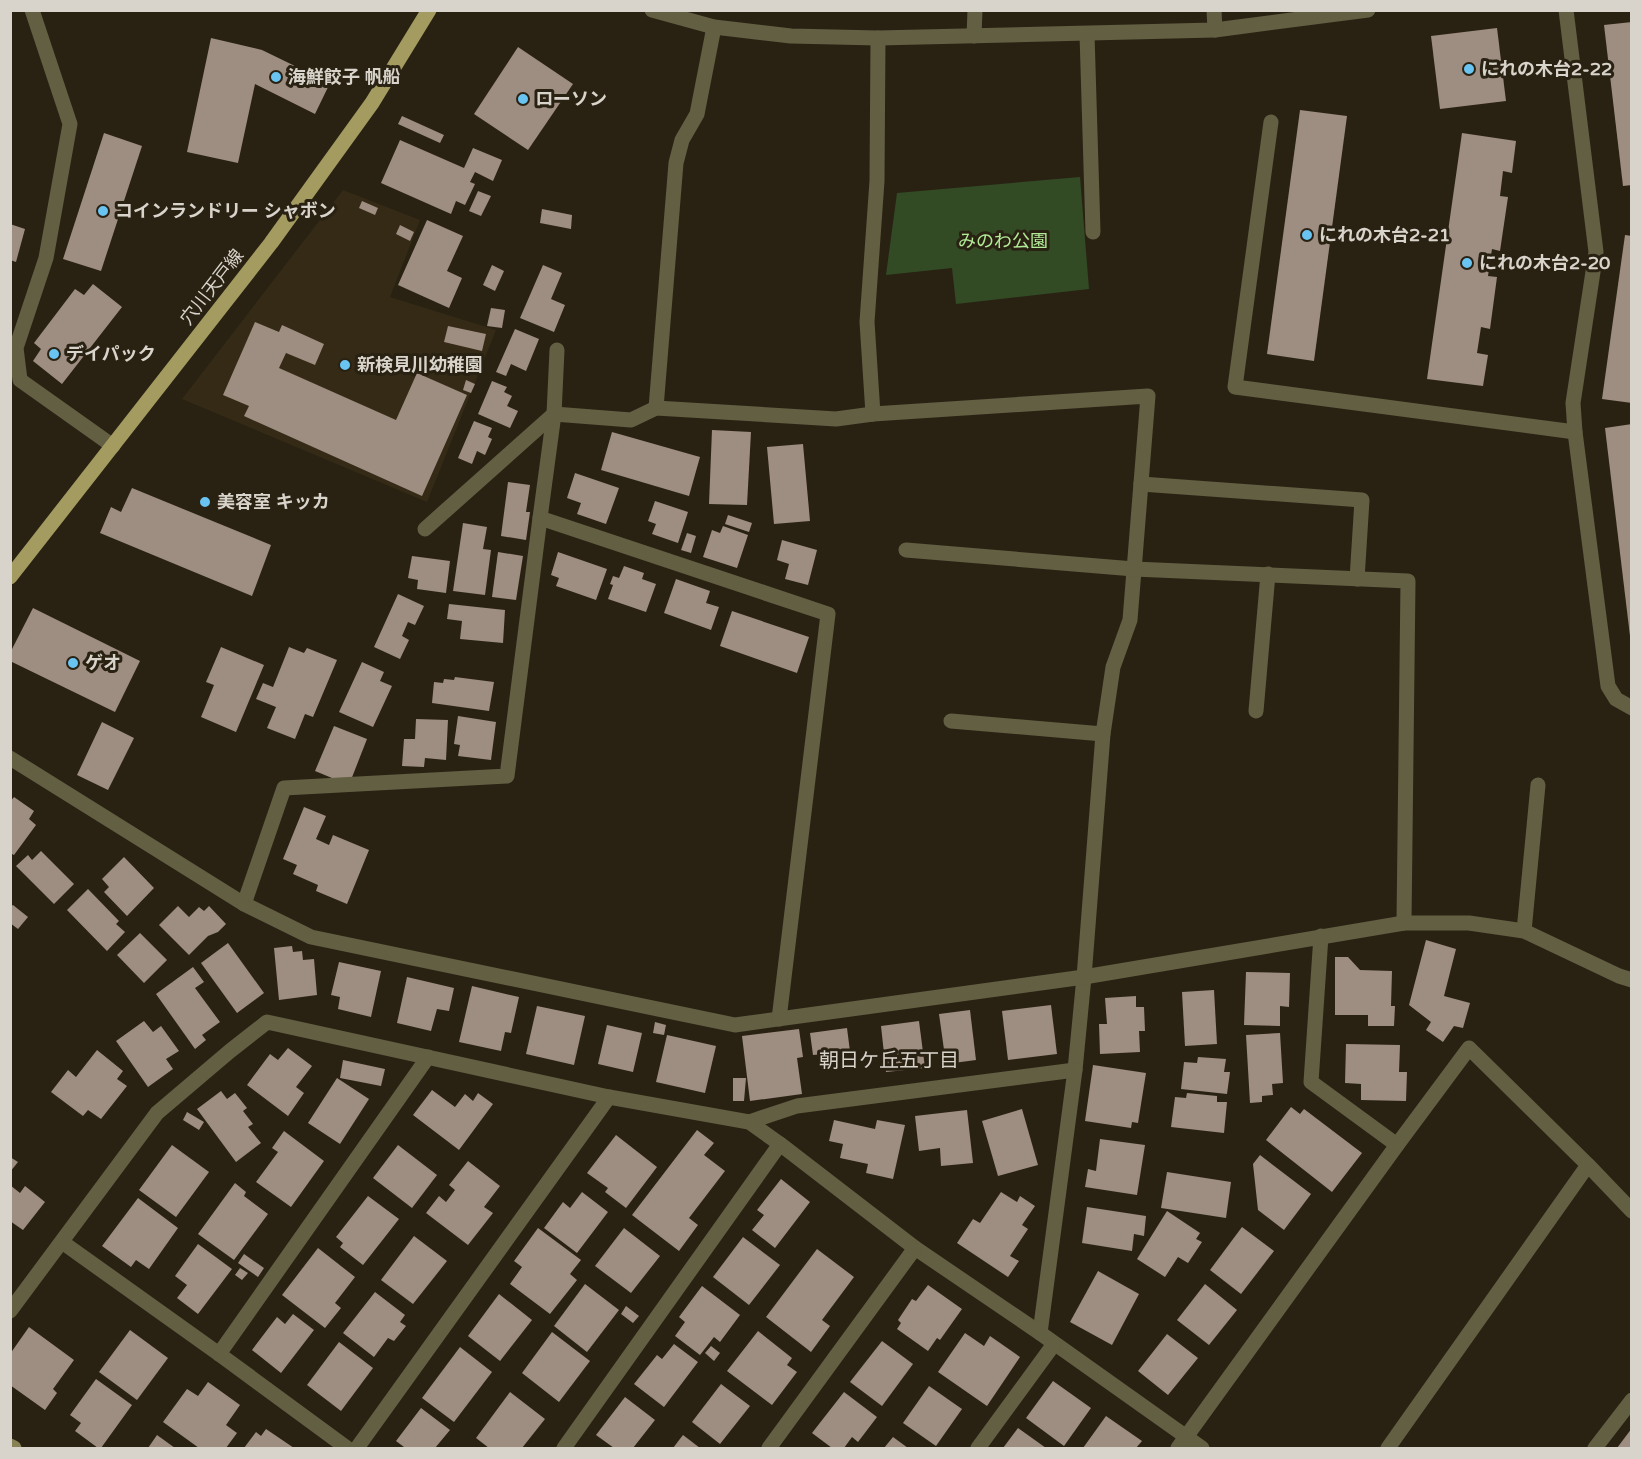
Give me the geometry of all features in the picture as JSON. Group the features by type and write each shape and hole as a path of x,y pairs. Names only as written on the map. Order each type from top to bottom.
{"main road":[{"name":"穴川天戸線","path":"10,578 284,224 372,103 429,10"}],"street":[{"path":"32,10 70,124 46,258 16,348 20,380 113,446"},
{"path":"652,10 714,27 791,36 878,38 1215,30 1368,10"},
{"path":"974,36 975,10"},
{"path":"1214,10 1215,30"},
{"path":"1566,10 1596,252 1573,403 1575,432 1608,686 1616,699 1632,708"},
{"path":"656,408 676,163 682,140 697,114 714,27"},
{"path":"1087,34 1093,232"},
{"path":"873,414 867,322 877,182 878,38"},
{"path":"1271,122 1235,387 1575,432"},
{"path":"244,904 284,788 507,776 554,414 556,350"},
{"path":"425,529 554,414 631,420 656,408 836,419 873,414 1148,396 1130,620 1113,667 1104,734 1075,1070 1040,1333"},
{"path":"1141,484 1362,500 1358,579"},
{"path":"540,518 828,614 779,1019"},
{"path":"906,550 1134,569 1408,581 1404,923"},
{"path":"1256,711 1268,574"},
{"path":"951,721 1104,734"},
{"path":"10,758 244,904 311,937 735,1025 1084,977 1404,923 1469,923 1524,931 1618,976 1632,980"},
{"path":"1524,931 1538,786"},
{"path":"1321,936 1311,1082 1397,1145"},
{"path":"10,1311 157,1113 267,1022 609,1097 749,1122 915,1248 1040,1333 1182,1443 1202,1449"},
{"path":"1182,1443 1469,1048 1632,1211"},
{"path":"219,1354 428,1057"},
{"path":"749,1122 797,1106 1075,1070"},
{"path":"357,1449 609,1097"},
{"path":"564,1449 780,1144"},
{"path":"1388,1449 1588,1165"},
{"path":"62,1242 347,1449"},
{"path":"770,1449 915,1248"},
{"path":"978,1449 1054,1344"},
{"path":"1595,1449 1632,1400"}],"shaded area":[{"name":"新検見川幼稚園","path":"343,190 420,220 390,297 496,330 427,502 182,399"}],"green space":[{"name":"みのわ公園","path":"1080,177 1089,289 956,304 952,268 886,275 897,193"}],"building":[{"path":"1632,22 1632,185 1623,186 1604,25"},
{"name":"にれの木台2-22","path":"1497,28 1506,101 1440,109 1431,36"},
{"path":"211,38 262,50 330,83 315,114 255,84 238,163 187,152"},
{"name":"ローソン","path":"518,47 573,84 528,150 474,114"},
{"name":"にれの木台2-21","path":"1300,110 1347,116 1314,361 1267,354"},
{"path":"402,116 444,135 440,143 398,124"},
{"path":"104,133 142,146 101,271 63,259"},
{"name":"にれの木台2-20","path":"1462,133 1516,141 1512,173 1503,171 1500,196 1508,197 1500,251 1492,249 1488,276 1497,277 1490,329 1481,327 1477,353 1488,355 1483,386 1427,379"},
{"path":"400,140 464,168 473,148 502,160 493,181 475,172 470,182 475,184 465,205 456,201 451,214 381,183"},
{"path":"478,191 491,196 481,216 469,211"},
{"path":"362,201 378,208 375,215 359,208"},
{"path":"542,209 572,215 571,229 540,223"},
{"path":"427,220 463,236 447,271 462,278 449,308 398,285"},
{"path":"10,224 25,229 16,262 10,260"},
{"path":"400,225 414,232 410,241 396,234"},
{"path":"1625,235 1632,236 1632,403 1602,399"},
{"path":"492,265 504,271 495,291 483,285"},
{"path":"543,265 562,273 551,299 565,305 554,332 520,318"},
{"path":"93,284 122,307 62,384 33,361 41,349 34,343 75,289 84,295"},
{"path":"491,308 505,310 502,328 487,326"},
{"path":"255,322 279,332 282,325 324,344 315,365 286,353 279,368 396,420 417,373 467,395 422,496 244,416 249,406 223,395"},
{"path":"448,326 486,334 482,351 444,342"},
{"path":"515,329 539,339 526,371 511,364 506,376 496,372"},
{"path":"466,380 475,384 471,393 463,390"},
{"path":"492,381 507,387 504,392 512,396 507,406 518,411 510,428 478,414"},
{"path":"474,421 492,428 488,437 492,439 485,455 477,451 472,464 458,458"},
{"path":"1632,424 1632,635 1630,636 1605,428"},
{"path":"712,430 751,432 747,505 709,504"},
{"path":"612,432 700,457 689,496 601,470"},
{"path":"803,444 810,521 774,524 767,447"},
{"path":"575,473 619,488 606,524 577,514 581,503 567,498"},
{"path":"508,482 530,485 526,512 530,512 526,540 501,536"},
{"path":"132,488 271,545 252,596 100,533 111,507 121,512"},
{"path":"655,501 688,512 678,543 652,534 656,524 648,521"},
{"path":"728,515 752,523 749,532 725,524"},
{"path":"463,523 487,527 483,549 491,550 485,595 453,591"},
{"path":"723,526 748,535 737,568 703,557 712,530 720,533"},
{"path":"687,533 696,536 691,553 681,550"},
{"path":"782,540 817,550 808,585 785,579 789,564 777,560"},
{"path":"498,552 523,556 516,600 492,597"},
{"path":"558,552 607,569 596,600 556,586 559,578 551,575"},
{"path":"412,556 450,561 446,593 417,589 418,580 408,578"},
{"path":"624,566 644,573 642,579 656,584 646,612 608,599 613,585 610,584 613,576 619,578"},
{"path":"676,579 710,591 706,603 719,607 711,630 664,613"},
{"path":"398,594 424,606 415,625 408,622 402,636 409,640 400,659 374,647"},
{"path":"449,604 505,610 503,643 460,639 462,621 447,619"},
{"path":"33,608 140,661 115,712 10,661 10,653"},
{"path":"732,611 809,637 797,673 720,646"},
{"path":"221,647 264,665 236,732 201,717 214,685 206,682"},
{"path":"289,647 304,653 307,648 337,660 313,717 305,714 295,739 267,728 276,707 256,699 263,683 273,687"},
{"path":"362,662 384,672 380,681 392,686 373,727 339,712"},
{"path":"455,677 494,682 489,711 432,703 434,682 443,683 444,679 454,680"},
{"path":"458,716 496,722 491,760 458,756 460,745 454,744"},
{"path":"416,719 448,720 446,760 425,758 424,767 402,766 404,739 415,739"},
{"path":"102,722 134,738 108,790 77,775"},
{"path":"334,726 367,739 349,785 315,771"},
{"path":"14,797 34,811 29,819 36,825 14,855 10,853 10,802"},
{"path":"304,807 326,816 316,839 329,845 333,835 369,850 347,904 316,891 318,885 293,874 297,865 283,859"},
{"path":"41,851 74,884 54,904 16,866 28,855 32,860"},
{"path":"124,857 154,888 127,916 104,892 109,887 102,879"},
{"path":"88,889 119,921 116,924 125,932 107,951 67,910"},
{"path":"13,905 28,917 18,929 10,923 10,907"},
{"path":"178,906 189,917 199,907 204,911 209,906 226,924 218,932 208,936 189,955 159,925"},
{"path":"140,933 167,960 144,983 117,955"},
{"path":"1426,940 1456,949 1444,996 1470,1003 1463,1028 1454,1026 1443,1042 1426,1030 1431,1022 1409,1005"},
{"path":"228,943 264,993 237,1013 201,963"},
{"path":"292,946 293,952 302,951 303,960 314,959 317,995 279,1000 274,948"},
{"path":"1335,957 1348,957 1360,970 1392,971 1391,1006 1395,1006 1394,1026 1368,1026 1368,1015 1335,1015"},
{"path":"339,962 381,971 371,1017 338,1009 340,997 331,995"},
{"path":"193,967 204,982 195,988 220,1022 202,1035 206,1040 195,1049 156,994"},
{"path":"1246,972 1290,973 1289,1007 1280,1006 1280,1026 1244,1025"},
{"path":"407,977 454,988 449,1011 437,1009 431,1031 397,1023"},
{"path":"472,986 519,997 511,1033 505,1032 501,1051 459,1042"},
{"path":"1214,990 1217,1044 1185,1046 1182,992"},
{"path":"1136,996 1136,1007 1144,1007 1145,1031 1139,1031 1140,1052 1100,1054 1099,1024 1107,1024 1105,998"},
{"path":"1051,1005 1057,1054 1008,1060 1002,1011"},
{"path":"537,1006 585,1016 574,1065 526,1054"},
{"path":"970,1010 976,1060 946,1064 939,1014"},
{"path":"144,1021 153,1032 161,1026 179,1051 166,1059 173,1069 148,1087 116,1041"},
{"path":"919,1021 925,1068 886,1072 881,1026"},
{"path":"655,1022 666,1025 664,1035 653,1033"},
{"path":"607,1025 642,1033 633,1072 598,1064"},
{"path":"847,1028 852,1067 826,1071 824,1054 813,1055 810,1033"},
{"path":"799,1029 803,1057 797,1058 802,1094 750,1101 742,1036"},
{"path":"1280,1033 1283,1083 1272,1084 1273,1095 1262,1096 1262,1102 1250,1103 1246,1035"},
{"path":"667,1035 716,1046 705,1093 656,1082"},
{"path":"1346,1044 1400,1045 1399,1072 1407,1072 1406,1101 1361,1100 1361,1084 1345,1083"},
{"path":"288,1048 312,1066 296,1087 304,1093 288,1116 247,1085 270,1054 278,1060"},
{"path":"97,1050 123,1071 117,1079 127,1086 101,1119 88,1110 83,1116 51,1092 68,1070 76,1077"},
{"path":"1198,1057 1226,1059 1224,1072 1230,1072 1227,1094 1181,1089 1184,1062 1197,1063"},
{"path":"343,1060 385,1069 381,1086 340,1078"},
{"path":"1093,1065 1146,1073 1138,1123 1132,1122 1131,1128 1085,1121"},
{"path":"337,1078 369,1099 340,1144 308,1123"},
{"path":"733,1078 746,1078 744,1101 733,1101"},
{"path":"432,1090 455,1107 465,1094 473,1101 478,1093 493,1104 459,1150 413,1115"},
{"path":"221,1091 227,1099 235,1093 247,1108 243,1111 253,1124 248,1127 261,1143 236,1162 197,1109"},
{"path":"1187,1093 1217,1096 1217,1102 1227,1102 1224,1133 1171,1127 1175,1097 1186,1098"},
{"path":"1291,1107 1300,1114 1304,1109 1362,1153 1332,1192 1266,1140"},
{"path":"1022,1109 1038,1165 998,1176 982,1121"},
{"path":"967,1110 973,1163 941,1166 940,1148 919,1151 915,1116"},
{"path":"187,1112 204,1122 199,1130 183,1120"},
{"path":"834,1120 875,1129 877,1120 905,1125 893,1179 866,1173 868,1164 840,1158 843,1144 829,1141"},
{"path":"697,1130 714,1143 704,1155 725,1171 689,1218 698,1225 679,1251 632,1215"},
{"path":"284,1131 324,1161 291,1207 256,1182 278,1152 272,1148"},
{"path":"616,1135 657,1167 626,1208 605,1192 608,1188 587,1173"},
{"path":"1100,1139 1145,1145 1137,1195 1085,1187 1088,1169 1096,1171"},
{"path":"172,1145 209,1172 176,1217 139,1190"},
{"path":"398,1145 437,1175 412,1208 373,1178"},
{"path":"1260,1155 1311,1194 1284,1230 1258,1210 1253,1164"},
{"path":"10,1157 18,1162 10,1172"},
{"path":"468,1161 500,1186 484,1207 493,1213 468,1245 426,1213 439,1196 446,1202 455,1190 449,1185"},
{"path":"1167,1172 1231,1182 1226,1218 1161,1208"},
{"path":"781,1179 810,1202 775,1248 752,1230 764,1215 757,1210"},
{"path":"235,1183 246,1192 244,1196 268,1214 234,1260 198,1234"},
{"path":"10,1185 20,1193 25,1186 45,1202 23,1230 10,1221"},
{"path":"582,1192 608,1212 577,1253 544,1228 563,1202 570,1208"},
{"path":"1001,1192 1017,1202 1020,1196 1035,1206 1022,1225 1028,1229 1010,1256 1019,1261 1008,1277 957,1243 973,1219 980,1223"},
{"path":"368,1196 399,1219 363,1265 340,1247 343,1243 336,1237"},
{"path":"138,1198 178,1228 149,1269 136,1260 131,1267 102,1246"},
{"path":"1087,1207 1146,1216 1144,1236 1134,1234 1132,1251 1082,1243"},
{"path":"1167,1211 1200,1233 1196,1239 1202,1242 1188,1263 1178,1257 1165,1277 1137,1259"},
{"path":"1242,1227 1274,1251 1241,1294 1210,1270"},
{"path":"538,1228 581,1260 570,1274 577,1280 550,1314 510,1284 522,1267 514,1261"},
{"path":"624,1228 660,1256 631,1293 595,1266"},
{"path":"414,1236 447,1261 413,1304 381,1280"},
{"path":"743,1237 780,1265 749,1305 713,1277"},
{"path":"198,1244 232,1269 198,1314 177,1298 187,1285 175,1276"},
{"path":"318,1248 355,1277 335,1303 341,1308 325,1328 282,1295"},
{"path":"817,1249 854,1277 822,1320 830,1326 811,1352 766,1317"},
{"path":"244,1254 264,1268 258,1277 238,1263"},
{"path":"240,1268 248,1273 242,1280 235,1275"},
{"path":"1098,1271 1139,1294 1112,1345 1070,1322"},
{"path":"585,1284 619,1310 587,1352 554,1326"},
{"path":"1205,1284 1237,1310 1209,1345 1177,1320"},
{"path":"928,1285 962,1309 940,1340 937,1338 928,1351 897,1329 901,1323 898,1320 912,1299 916,1301"},
{"path":"702,1286 740,1315 720,1342 714,1337 700,1355 675,1336 685,1322 679,1317"},
{"path":"375,1292 405,1315 400,1322 406,1326 394,1341 388,1338 374,1357 343,1333"},
{"path":"499,1294 532,1320 500,1361 468,1336"},
{"path":"626,1306 639,1316 633,1323 621,1314"},
{"path":"293,1314 314,1330 281,1373 252,1350 277,1317 285,1324"},
{"path":"29,1327 74,1360 53,1389 57,1393 45,1410 10,1385 12,1371 10,1370 10,1354"},
{"path":"130,1330 168,1358 137,1400 99,1372"},
{"path":"758,1331 792,1358 787,1365 797,1372 772,1405 727,1371"},
{"path":"552,1332 590,1361 559,1402 522,1373"},
{"path":"965,1333 984,1346 990,1336 1020,1357 987,1406 938,1372"},
{"path":"1167,1334 1198,1358 1168,1395 1138,1371"},
{"path":"882,1341 913,1364 882,1406 850,1382"},
{"path":"339,1342 373,1368 341,1411 307,1385"},
{"path":"674,1344 698,1362 664,1407 634,1384 657,1355 662,1359"},
{"path":"711,1346 720,1353 714,1361 705,1353"},
{"path":"460,1347 492,1372 454,1422 422,1398"},
{"path":"96,1379 132,1405 101,1448 75,1431 81,1423 70,1415"},
{"path":"1053,1381 1091,1408 1064,1446 1026,1418"},
{"path":"208,1382 240,1405 226,1425 237,1433 226,1448 199,1448 163,1422 187,1389 198,1396"},
{"path":"721,1384 750,1406 720,1444 692,1422"},
{"path":"929,1386 962,1409 936,1446 903,1423"},
{"path":"510,1392 545,1419 522,1448 489,1448 476,1438"},
{"path":"844,1392 877,1417 858,1442 852,1437 844,1448 832,1448 812,1433"},
{"path":"625,1397 655,1420 633,1448 614,1448 596,1435"},
{"path":"421,1408 450,1430 435,1448 403,1448 396,1441"},
{"path":"1106,1416 1142,1441 1136,1448 1083,1448"},
{"path":"1018,1428 1046,1448 1003,1448"},
{"path":"1632,1428 1632,1448 1617,1448"},
{"path":"266,1429 294,1448 244,1448 256,1432 261,1436"},
{"path":"157,1435 175,1448 148,1448"},
{"path":"683,1435 700,1448 673,1448"},
{"path":"893,1437 908,1448 884,1448"}],"place":[{"name":"にれの木台2-22","path":"1469,69"},
{"name":"海鮮餃子 帆船","path":"276,77"},
{"name":"ローソン","path":"523,99"},
{"name":"コインランドリー シャボン","path":"103,211"},
{"name":"にれの木台2-21","path":"1307,235"},
{"name":"にれの木台2-20","path":"1467,263"},
{"name":"デイパック","path":"54,354"},
{"name":"新検見川幼稚園","path":"345,365"},
{"name":"美容室 キッカ","path":"205,502"},
{"name":"ゲオ","path":"73,663"}],"district":[{"name":"朝日ケ丘五丁目","path":"889,1060"}]}
